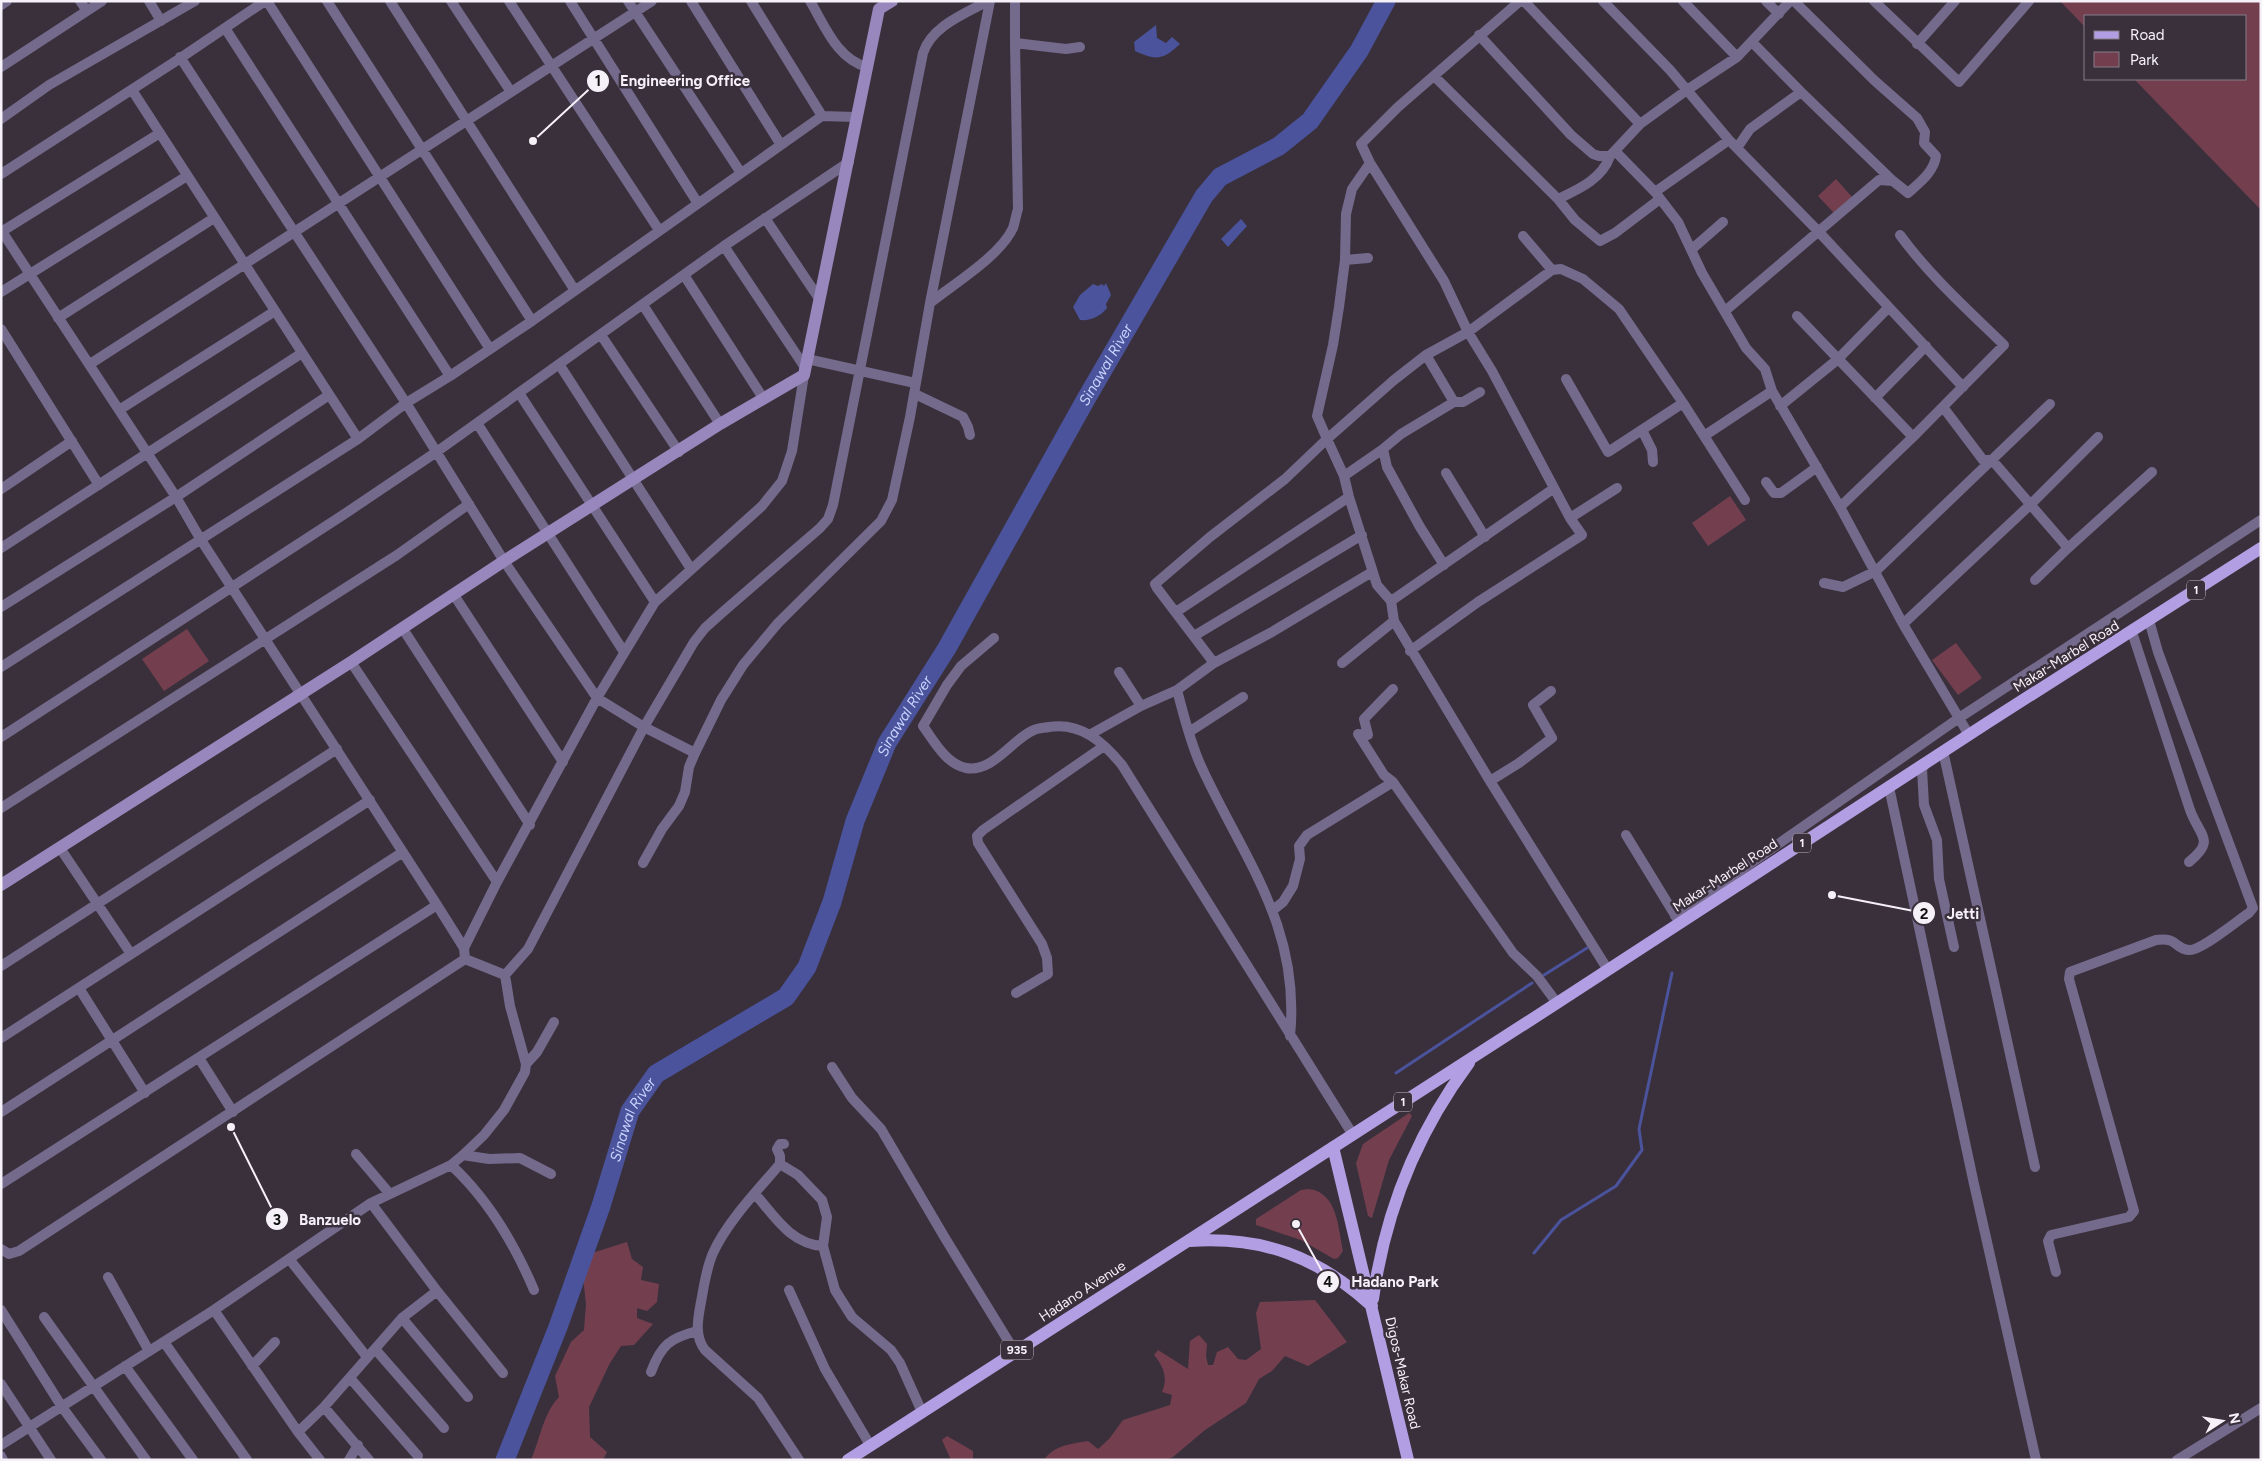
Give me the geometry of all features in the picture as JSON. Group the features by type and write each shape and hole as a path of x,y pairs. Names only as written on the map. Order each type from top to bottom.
{"main road":[{"name":"Makar-Marbel Road","path":"1333,1148 1608,970 1678,919 2132,632 2261,548"},
{"path":"1188,1241 1238,1241 1287,1252 1333,1274 1372,1306 1384,1239 1405,1174 1435,1113 1474,1057"},
{"name":"Digos-Makar Road","path":"1333,1148 1408,1460"},
{"name":"Hadano Avenue","path":"848,1460 1333,1148"}],"street":[{"path":"1,5 7,1"},
{"path":"80,1 87,11"},
{"path":"1,67 102,1"},
{"path":"149,1 161,21"},
{"path":"1,119 49,85 195,1"},
{"path":"1,174 266,1 490,349"},
{"path":"327,1 532,321"},
{"path":"390,1 574,290"},
{"path":"451,1 511,92"},
{"path":"509,1 659,230"},
{"path":"570,1 697,202"},
{"path":"628,1 741,173"},
{"path":"90,364 652,1"},
{"path":"690,1 781,145"},
{"path":"751,1 822,116"},
{"path":"810,1 841,51 855,63 867,67"},
{"path":"464,959 464,948 497,882 530,825 597,698 655,602 762,506 782,481 792,451 806,368 849,162 855,118 867,67 876,5 892,1"},
{"path":"643,863 681,800 695,752 731,682 756,648 778,623 881,521 892,500 989,1"},
{"path":"505,975 528,949 644,727 686,654 705,628 810,538 828,519 833,505 923,53 928,40 935,33 950,22 989,1"},
{"path":"930,303 986,259 1002,244 1013,228 1018,209 1015,1"},
{"path":"1410,651 1478,602 1582,535 1553,489 1492,371 1468,332 1444,280 1370,163 1361,144 1398,106 1435,77 1479,35 1522,1 1640,124"},
{"path":"1602,1 1688,90 1692,98 1733,144 1818,231 1963,387"},
{"path":"1684,1 1737,57"},
{"path":"1766,1 1778,14"},
{"path":"1558,199 1585,186 1606,165 1612,154 1640,124 1737,57 1790,1"},
{"path":"1752,42 1801,92 1908,194 1932,169 1936,156 1924,143 1925,132 1917,118 1875,81 1794,1"},
{"path":"1874,1 1916,44 1959,82 2029,1"},
{"path":"1916,44 1954,1"},
{"path":"225,28 450,376"},
{"path":"1479,35 1584,147 1599,156 1612,154"},
{"path":"1016,43 1066,49 1080,47"},
{"path":"180,57 295,230 504,561 597,698 644,727 695,752"},
{"path":"1435,77 1558,199 1575,220 1600,241 1614,233 1657,195 1733,144 1750,129 1801,92"},
{"path":"132,90 358,440"},
{"path":"1,667 358,440 406,403 532,321 697,202 822,116 855,118"},
{"path":"160,133 2,231 176,497 201,540 266,638 464,948"},
{"path":"1612,154 1657,195 1678,222 1702,273 1746,348 1765,369 1772,391 1780,406 1840,507 1903,624 1969,735"},
{"path":"1,736 346,513 435,453 724,246 849,162"},
{"path":"1370,163 1360,175 1348,202 1345,260 1333,345 1317,416 1344,476 1348,497 1377,585 1391,601 1394,622 1410,651 1608,970"},
{"path":"1,292 187,176"},
{"path":"1725,312 1879,180 1893,181"},
{"path":"58,318 214,218"},
{"path":"765,218 820,300"},
{"path":"1691,250 1723,222"},
{"path":"1840,507 1913,438 2004,345 1948,290 1914,254 1900,235"},
{"path":"1523,236 1552,270"},
{"path":"724,246 806,368"},
{"path":"1345,260 1368,258"},
{"path":"1214,664 1157,588 1156,582 1285,479 1394,380 1426,355 1468,332 1552,270 1561,268 1583,279 1610,300 1619,310 1745,500"},
{"path":"684,275 763,398"},
{"path":"643,305 720,424"},
{"path":"1780,406 1837,360 1888,308"},
{"path":"119,410 275,311"},
{"path":"1797,316 1913,438"},
{"path":"1,329 99,485"},
{"path":"601,335 679,452"},
{"path":"1875,398 1926,346"},
{"path":"1,548 302,353"},
{"path":"1426,355 1454,402"},
{"path":"560,364 692,569"},
{"path":"1,885 301,695 504,561 679,452 806,368 859,370 915,388 962,417 970,435"},
{"path":"1566,379 1608,452 1683,404"},
{"path":"1704,436 1772,391"},
{"path":"1344,476 1401,434 1454,402 1463,402 1480,392"},
{"path":"519,393 655,602"},
{"path":"1,607 176,497 330,396"},
{"path":"1824,583 1843,587 1876,571 2050,404"},
{"path":"1943,407 1983,460 1992,460 2068,548"},
{"path":"477,423 624,652"},
{"path":"1642,430 1652,450 1653,462"},
{"path":"1903,624 2031,504 2098,438"},
{"path":"1,489 72,441"},
{"path":"1383,449 1387,467 1420,527 1444,564"},
{"path":"1766,482 1777,495 1789,489 1817,467"},
{"path":"2035,580 2152,472"},
{"path":"1446,473 1485,537"},
{"path":"1570,518 1617,488"},
{"path":"1391,601 1553,489"},
{"path":"1176,612 1348,497"},
{"path":"1,808 397,555 469,504"},
{"path":"1626,835 1678,919 1959,718 2261,520"},
{"path":"1194,636 1362,535"},
{"path":"1091,734 1140,706 1177,690 1214,664 1372,572"},
{"path":"454,595 563,762"},
{"path":"2056,1272 2048,1241 2051,1235 2129,1217 2134,1211 2069,979 2070,972 2156,940 2168,938 2184,949 2196,949 2249,913 2253,908 2158,652 2149,620"},
{"path":"1342,663 1394,622"},
{"path":"403,629 530,825"},
{"path":"2132,632 2190,810 2203,837 2202,852 2190,862"},
{"path":"994,638 962,666 946,685 923,726 949,759 966,768 983,766 1004,753 1033,730 1071,726 1091,734 1104,746 1122,765 1353,1135"},
{"path":"351,662 497,882"},
{"path":"1119,672 1140,706"},
{"path":"1393,689 1364,719 1368,735 1358,734 1384,775 1393,782 1513,953 1537,976 1557,1003"},
{"path":"1177,690 1189,732 1202,767 1247,852 1273,910 1280,932 1293,1002 1290,1036"},
{"path":"1490,781 1519,763 1552,738 1532,705 1552,690"},
{"path":"1189,732 1243,697"},
{"path":"1016,993 1048,974 1045,951 978,843 977,836 982,830 1104,746"},
{"path":"1,966 337,749"},
{"path":"1943,752 2035,1167"},
{"path":"1926,763 1922,769 1924,805 1937,840 1939,879 1954,947"},
{"path":"1273,910 1283,902 1294,886 1300,859 1299,846 1307,836 1393,782"},
{"path":"1890,786 1972,1174 2036,1460"},
{"path":"1,1038 370,800"},
{"path":"60,848 131,954"},
{"path":"1,1112 403,852"},
{"path":"1,1184 437,905"},
{"path":"464,959 505,975"},
{"path":"1,1249 9,1254 19,1251 464,959"},
{"path":"505,975 510,1006 526,1064"},
{"path":"79,988 144,1093"},
{"path":"1,1445 214,1310 371,1203 451,1165 463,1156 484,1136 504,1110 516,1090 526,1064 537,1052 554,1022"},
{"path":"199,1058 233,1112"},
{"path":"832,1067 852,1098 881,1129 1015,1352"},
{"path":"784,1144 780,1144 777,1148 780,1164 730,1224 713,1253 707,1271 697,1331 701,1345 705,1350 758,1398 799,1460"},
{"path":"356,1154 389,1193"},
{"path":"463,1156 489,1159 520,1158 528,1160 551,1174"},
{"path":"780,1164 798,1176 822,1200 827,1217 822,1246 841,1302 852,1317 891,1350 900,1363 922,1412"},
{"path":"451,1165 480,1195 498,1220 514,1245 534,1290"},
{"path":"756,1195 794,1238 807,1244 822,1246"},
{"path":"371,1203 437,1291 503,1374"},
{"path":"290,1260 367,1357"},
{"path":"108,1277 149,1351"},
{"path":"789,1290 822,1362 870,1445"},
{"path":"298,1432 324,1407 402,1318 437,1291"},
{"path":"1,1310 62,1406 101,1460"},
{"path":"214,1310 298,1432 320,1460"},
{"path":"44,1317 146,1460"},
{"path":"402,1318 468,1397"},
{"path":"651,1372 666,1344 677,1336 697,1331"},
{"path":"164,1342 246,1460"},
{"path":"252,1366 275,1342"},
{"path":"375,1350 444,1428"},
{"path":"125,1366 193,1460"},
{"path":"350,1378 418,1456"},
{"path":"1,1384 51,1460"},
{"path":"324,1407 369,1460"},
{"path":"2177,1460 2261,1408"},
{"path":"349,1460 358,1445"},
{"path":"1,1456 3,1460"}],"green space":[{"path":"2060,1 2261,1 2261,210 2135,80 2247,80 2247,15 2084,15 2084,26"},
{"path":"1836,179 1852,197 1834,213 1818,196"},
{"path":"1730,496 1746,520 1708,546 1692,523"},
{"path":"187,629 209,661 164,691 142,659"},
{"path":"1956,643 1982,678 1958,695 1932,660"},
{"path":"1409,1113 1412,1116 1389,1160 1372,1218 1368,1216 1356,1163 1363,1144"},
{"path":"1309,1189 1319,1192 1326,1197 1335,1213 1343,1251 1338,1258 1334,1259 1301,1240 1256,1225 1256,1219 1301,1190"},
{"path":"627,1242 632,1259 643,1267 641,1280 659,1284 657,1302 647,1311 637,1308 637,1318 653,1324 634,1345 621,1346 610,1363 589,1407 590,1437 607,1452 603,1460 531,1460 545,1419 559,1397 555,1376 571,1342 584,1330 586,1304 583,1277 592,1253"},
{"path":"1315,1300 1347,1342 1308,1366 1285,1356 1272,1371 1259,1379 1246,1403 1205,1430 1173,1457 1165,1460 1044,1460 1058,1448 1075,1443 1088,1441 1098,1449 1109,1439 1123,1420 1170,1405 1172,1395 1162,1392 1165,1377 1154,1355 1158,1350 1188,1369 1190,1341 1199,1335 1207,1344 1206,1356 1208,1365 1213,1365 1217,1352 1228,1347 1238,1359 1246,1360 1261,1349 1256,1313 1260,1302"},
{"path":"947,1436 973,1451 973,1460 951,1460 942,1440"}],"water":[{"path":"1156,25 1157,38 1166,43 1172,37 1180,44 1168,54 1159,57 1148,56 1135,51 1134,42"},
{"path":"1241,219 1247,226 1228,247 1221,239"},
{"path":"1106,283 1111,295 1106,304 1107,308 1095,317 1088,320 1080,320 1073,307 1080,295 1093,284 1098,286 1102,284 1104,286"}],"waterway":[{"name":"Sinawal River","path":"505,1460 558,1327 601,1206 630,1111 656,1074 786,997 807,967 832,902 855,821 887,743 947,648 1086,399 1204,196 1220,177 1279,146 1310,121 1359,51 1386,1"},
{"path":"1544,975 1587,948"},
{"path":"1534,1253 1561,1220 1616,1186 1642,1150 1639,1129 1672,973"},
{"path":"1396,1073 1532,983"}],"place":[{"name":"Engineering Office","path":"533,141"},
{"name":"Jetti","path":"1832,895"},
{"name":"Banzuelo","path":"231,1127"},
{"name":"Hadano Park","path":"1296,1224"}]}
